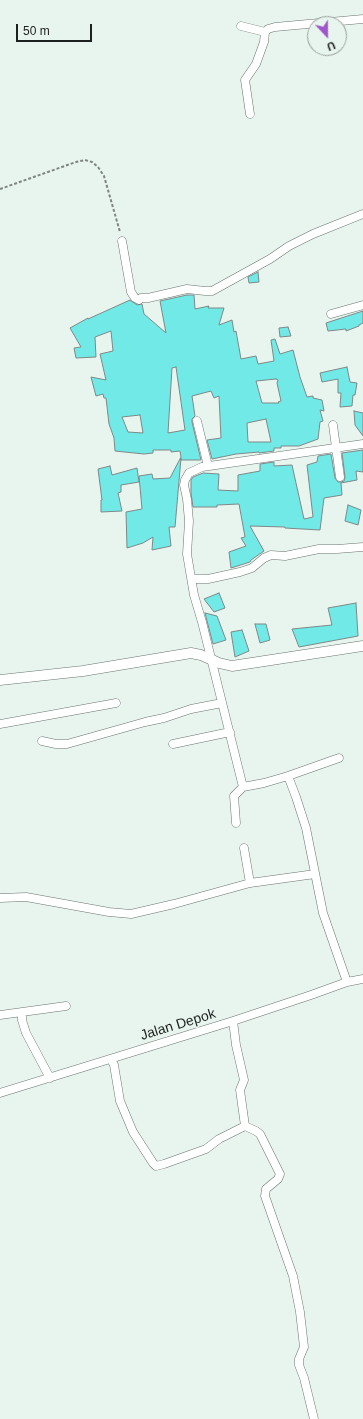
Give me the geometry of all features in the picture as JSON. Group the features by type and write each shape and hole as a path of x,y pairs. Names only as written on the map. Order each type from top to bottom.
{"street":[{"path":"250,114 245,80 256,64 264,42 265,32 268,29 275,27 363,19"},
{"path":"241,26 265,32"},
{"path":"122,241 131,292 134,298 139,300 141,298 148,298 187,289 205,291 212,290 270,259 289,246 313,234 363,214"},
{"path":"331,314 363,305"},
{"path":"197,421 208,466"},
{"path":"334,425 340,477"},
{"path":"243,786 194,595 187,554 189,521 184,485 185,480 189,473 196,469 208,466 363,444"},
{"path":"192,579 208,579 240,572 252,568 264,558 271,555 285,556 319,549 337,550 363,547"},
{"path":"0,680 83,671 191,653 211,658 219,663 232,666 363,646"},
{"path":"0,724 116,703"},
{"path":"42,741 56,744 67,744 164,718 191,709 222,703"},
{"path":"173,744 230,732"},
{"path":"236,823 234,796 243,786 264,783 339,758"},
{"path":"288,776 306,828 323,913 347,982"},
{"path":"244,848 250,883"},
{"path":"0,898 26,897 109,912 132,914 250,883 315,874"},
{"name":"Jalan Depok","path":"0,1093 233,1021 311,996 347,982 363,979"},
{"path":"0,1015 66,1006"},
{"path":"22,1012 22,1020 26,1033 50,1078"},
{"path":"233,1021 236,1045 244,1080 240,1090 245,1126"},
{"path":"111,1059 115,1070 120,1101 130,1125 146,1153 156,1166 206,1149 219,1139 245,1126 256,1130 260,1134 280,1174 278,1179 266,1189 265,1196 293,1276 300,1312 304,1347 299,1359 299,1365 304,1378 314,1419"}],"path":[{"path":"0,189 76,162 85,160 92,162 98,167 104,176 122,241"}],"building":[{"path":"258,272 259,282 249,283 248,277"},
{"path":"187,295 194,295 195,309 209,306 208,308 224,308 219,325 232,320 234,332 236,331 241,359 256,356 258,364 274,361 271,340 275,339 280,354 293,350 307,397 313,396 313,398 322,400 324,411 320,410 323,421 320,422 318,439 299,446 281,446 281,448 274,448 274,451 236,454 212,459 207,440 221,438 219,396 214,398 211,391 192,396 195,416 192,419 192,422 201,460 181,460 181,458 175,527 169,527 171,546 152,550 153,537 143,543 127,548 126,512 142,509 139,476 152,474 153,479 170,478 181,457 180,451 171,452 171,450 153,450 153,453 144,454 115,451 114,438 109,424 106,398 104,398 103,394 96,396 91,377 106,380 100,354 113,351 111,331 95,337 96,357 76,358 74,348 81,347 70,328 88,318 130,300 137,305 142,304 144,314 166,333 160,301","holes":["176,367 185,430 168,433 172,368","278,380 277,383 281,401 278,402 279,403 262,403 256,381","140,415 143,433 128,432 122,417","266,419 271,442 248,442 247,423"]},
{"path":"363,311 363,323 359,326 346,331 346,329 328,331 326,323"},
{"path":"288,327 291,336 280,337 279,328"},
{"path":"347,367 350,382 357,383 355,395 353,395 352,406 340,407 341,393 338,393 338,379 322,382 320,373"},
{"path":"354,411 363,413 363,436 355,425"},
{"path":"363,450 363,472 356,471 357,480 341,483 342,495 324,498 320,530 250,526 264,551 250,562 231,568 229,552 246,546 241,538 245,537 239,504 217,505 217,507 193,507 191,480 193,477 203,473 219,474 218,490 238,491 238,475 260,471 260,464 274,462 274,466 292,465 304,519 313,517 307,465 317,462 318,456 331,454 335,478 338,482 341,482 344,481 345,477 342,453"},
{"path":"110,466 112,475 137,468 139,482 121,485 121,492 118,493 122,511 101,512 102,500 98,469"},
{"path":"348,505 361,510 358,525 345,521"},
{"path":"219,593 225,608 214,612 204,599"},
{"path":"356,603 358,636 299,647 292,629 332,625 328,608"},
{"path":"205,613 217,616 226,640 213,644"},
{"path":"255,624 266,624 270,640 260,643"},
{"path":"242,630 249,651 235,657 231,632"}]}
